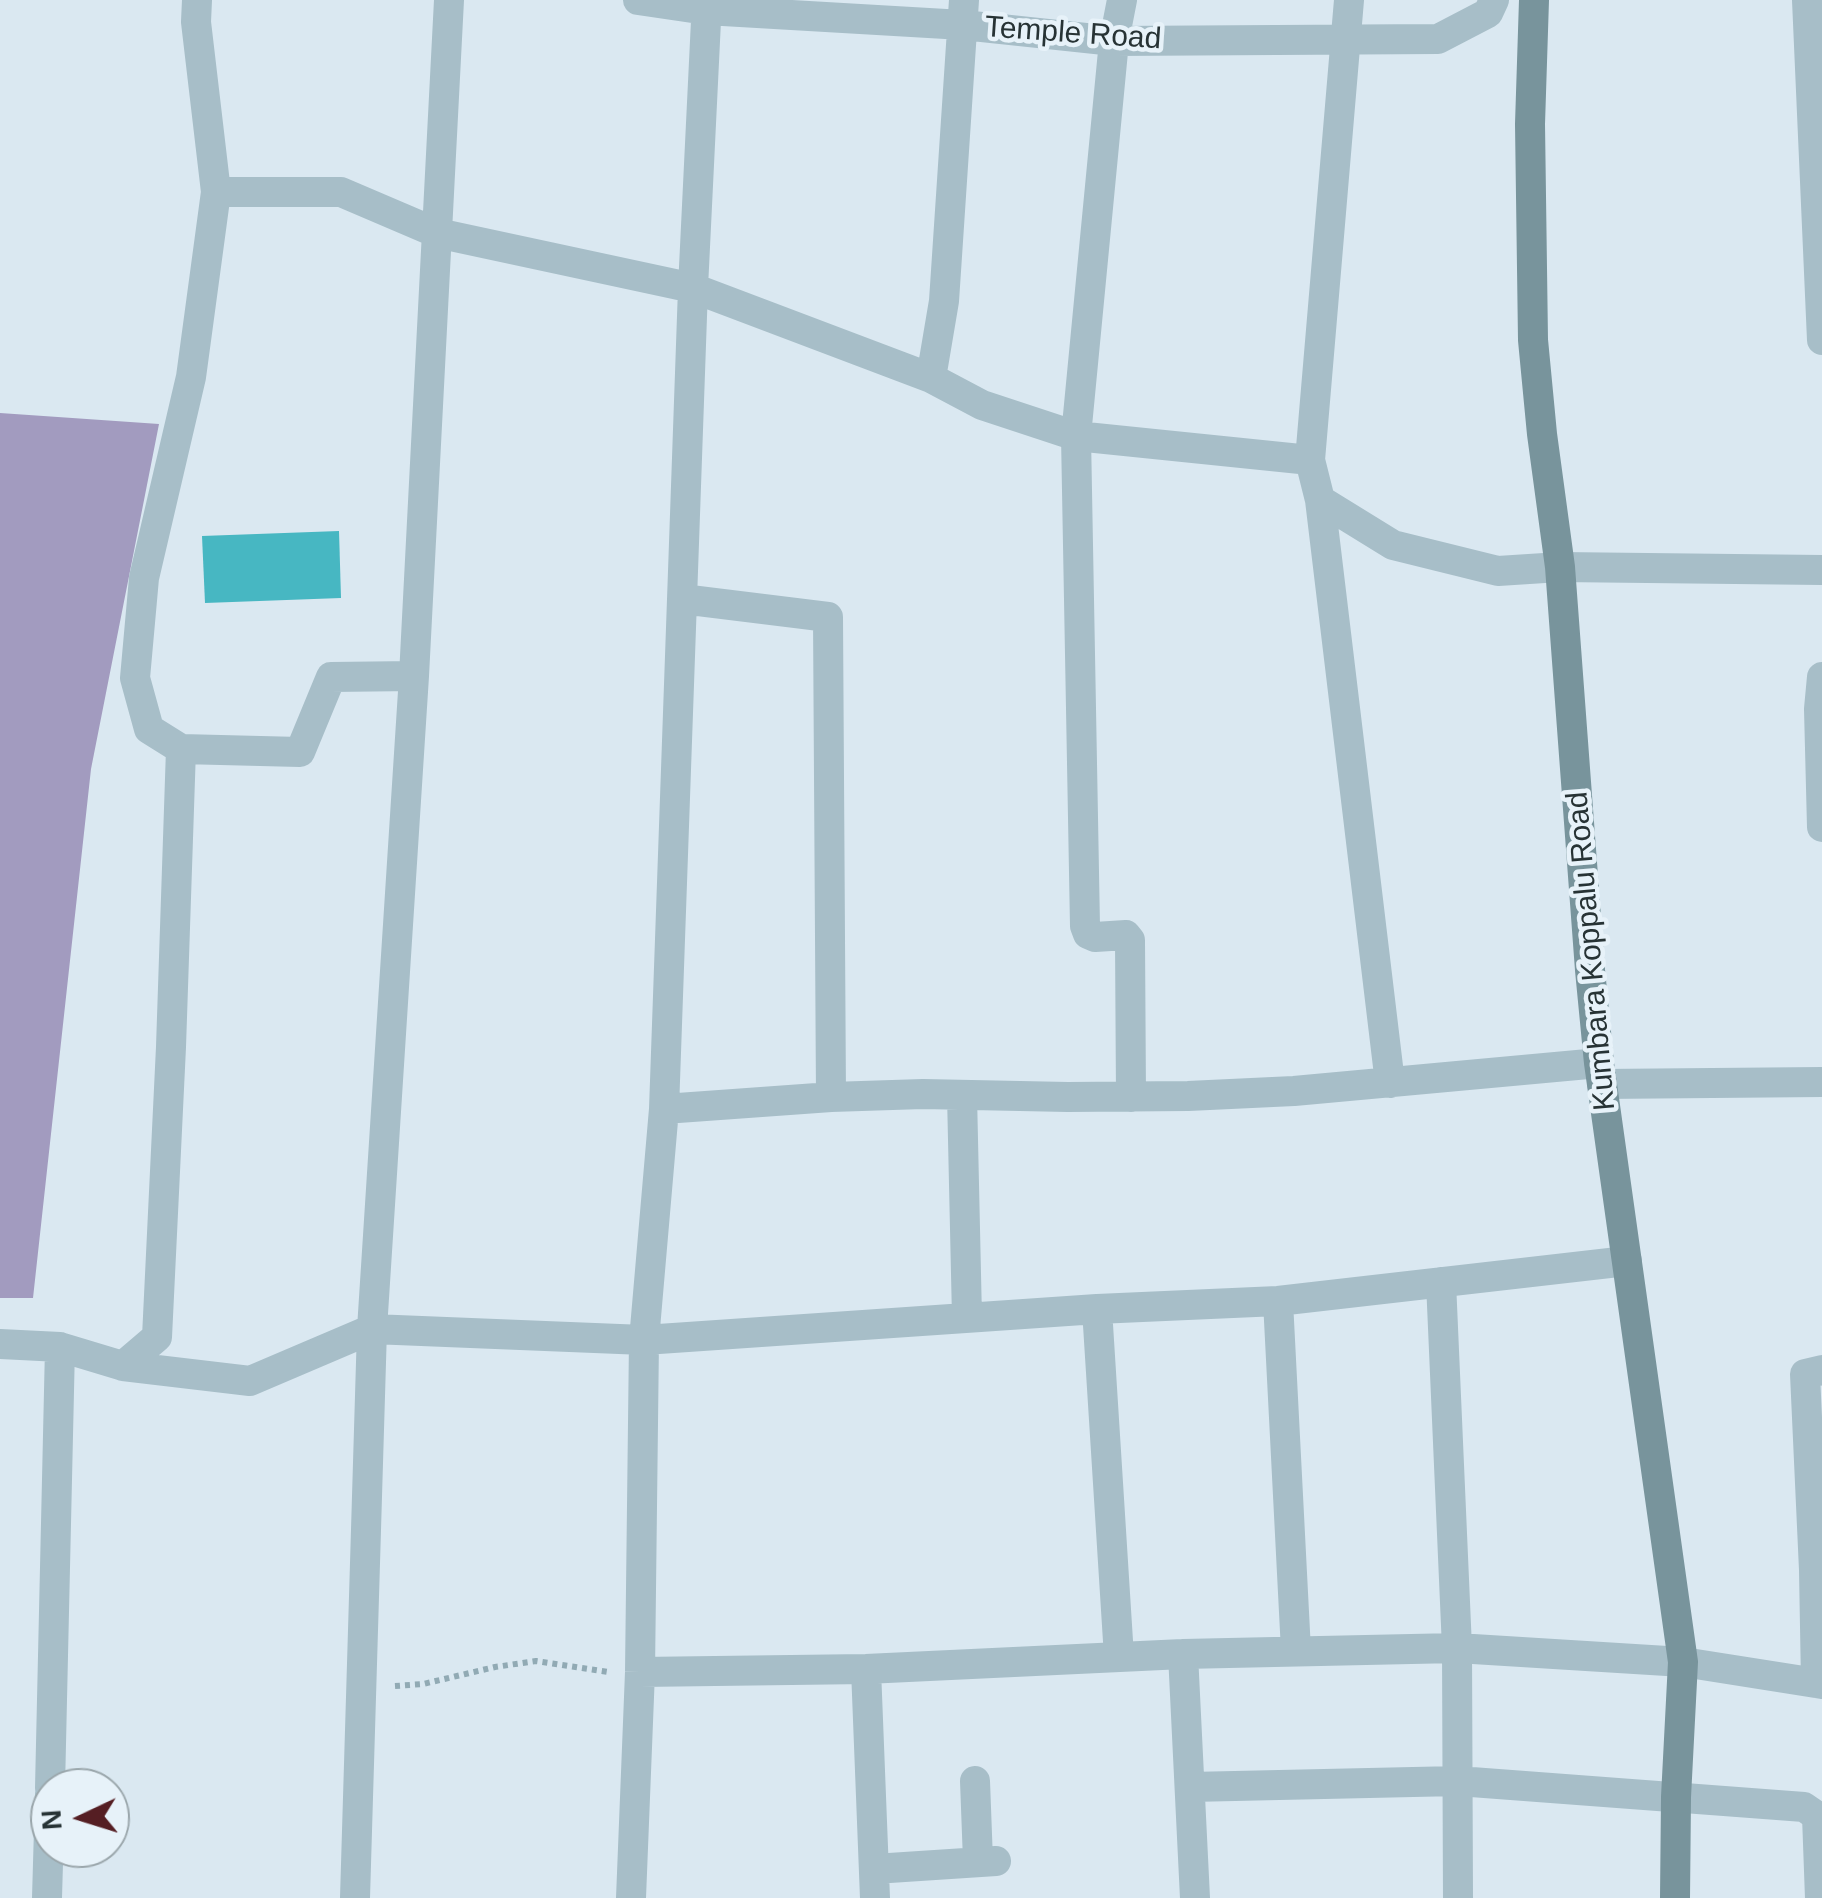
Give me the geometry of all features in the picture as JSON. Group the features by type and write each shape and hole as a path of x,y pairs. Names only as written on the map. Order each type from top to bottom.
{"street":[{"path":"197,0 196,22 216,192 191,377 144,578 135,678 148,729 181,750 300,752 331,677 414,676"},
{"path":"355,1898 372,1329 414,676 450,0"},
{"name":"Temple Road","path":"638,0 964,13 1114,41 1438,40 1488,13 1494,0"},
{"path":"1122,0 1114,41 1076,436 1085,926 1088,934 1095,937 1126,935 1130,940 1131,1097"},
{"path":"1349,0 1310,460 1320,500 1390,1083"},
{"name":"Kumbara Koppalu Road","path":"1534,0 1530,124 1533,340 1560,566 1601,1073 1682,1662 1675,1898"},
{"path":"1808,0 1822,340"},
{"path":"630,1898 640,1672 644,1340 664,1108 706,5"},
{"path":"931,378 944,301 964,13"},
{"path":"216,192 341,192 437,233 693,288 931,378 982,405 1076,436 1310,460"},
{"path":"1320,500 1393,544 1498,572 1560,566 1822,570"},
{"path":"682,598 828,617 831,1097"},
{"path":"1822,678 1822,827"},
{"path":"123,1366 158,1337 181,750"},
{"path":"664,1108 831,1097 1131,1097 1294,1091 1601,1073 1822,1082"},
{"path":"962,1095 967,1318"},
{"path":"0,1344 60,1347 123,1366 250,1381 372,1329 644,1340 1098,1309 1278,1301 1627,1260"},
{"path":"1441,1282 1457,1648 1458,1898"},
{"path":"1278,1301 1296,1652"},
{"path":"1098,1309 1118,1656"},
{"path":"51,1768 60,1347"},
{"path":"640,1672 866,1669 1118,1656 1457,1648 1682,1662 1819,1683 1805,1374 1822,1370"},
{"path":"1183,1654 1196,1898"},
{"path":"866,1669 875,1883 987,1861 974,1780"},
{"path":"1190,1787 1458,1781 1804,1807 1817,1816 1820,1898"},
{"path":"47,1898 48,1868"}],"path":[{"path":"362,1680 390,1686 423,1684 536,1661 600,1672 640,1672"}],"shaded area":[{"path":"0,413 159,424 91,769 33,1298 0,1298"}],"building":[{"path":"339,531 341,598 205,603 202,536"}]}
